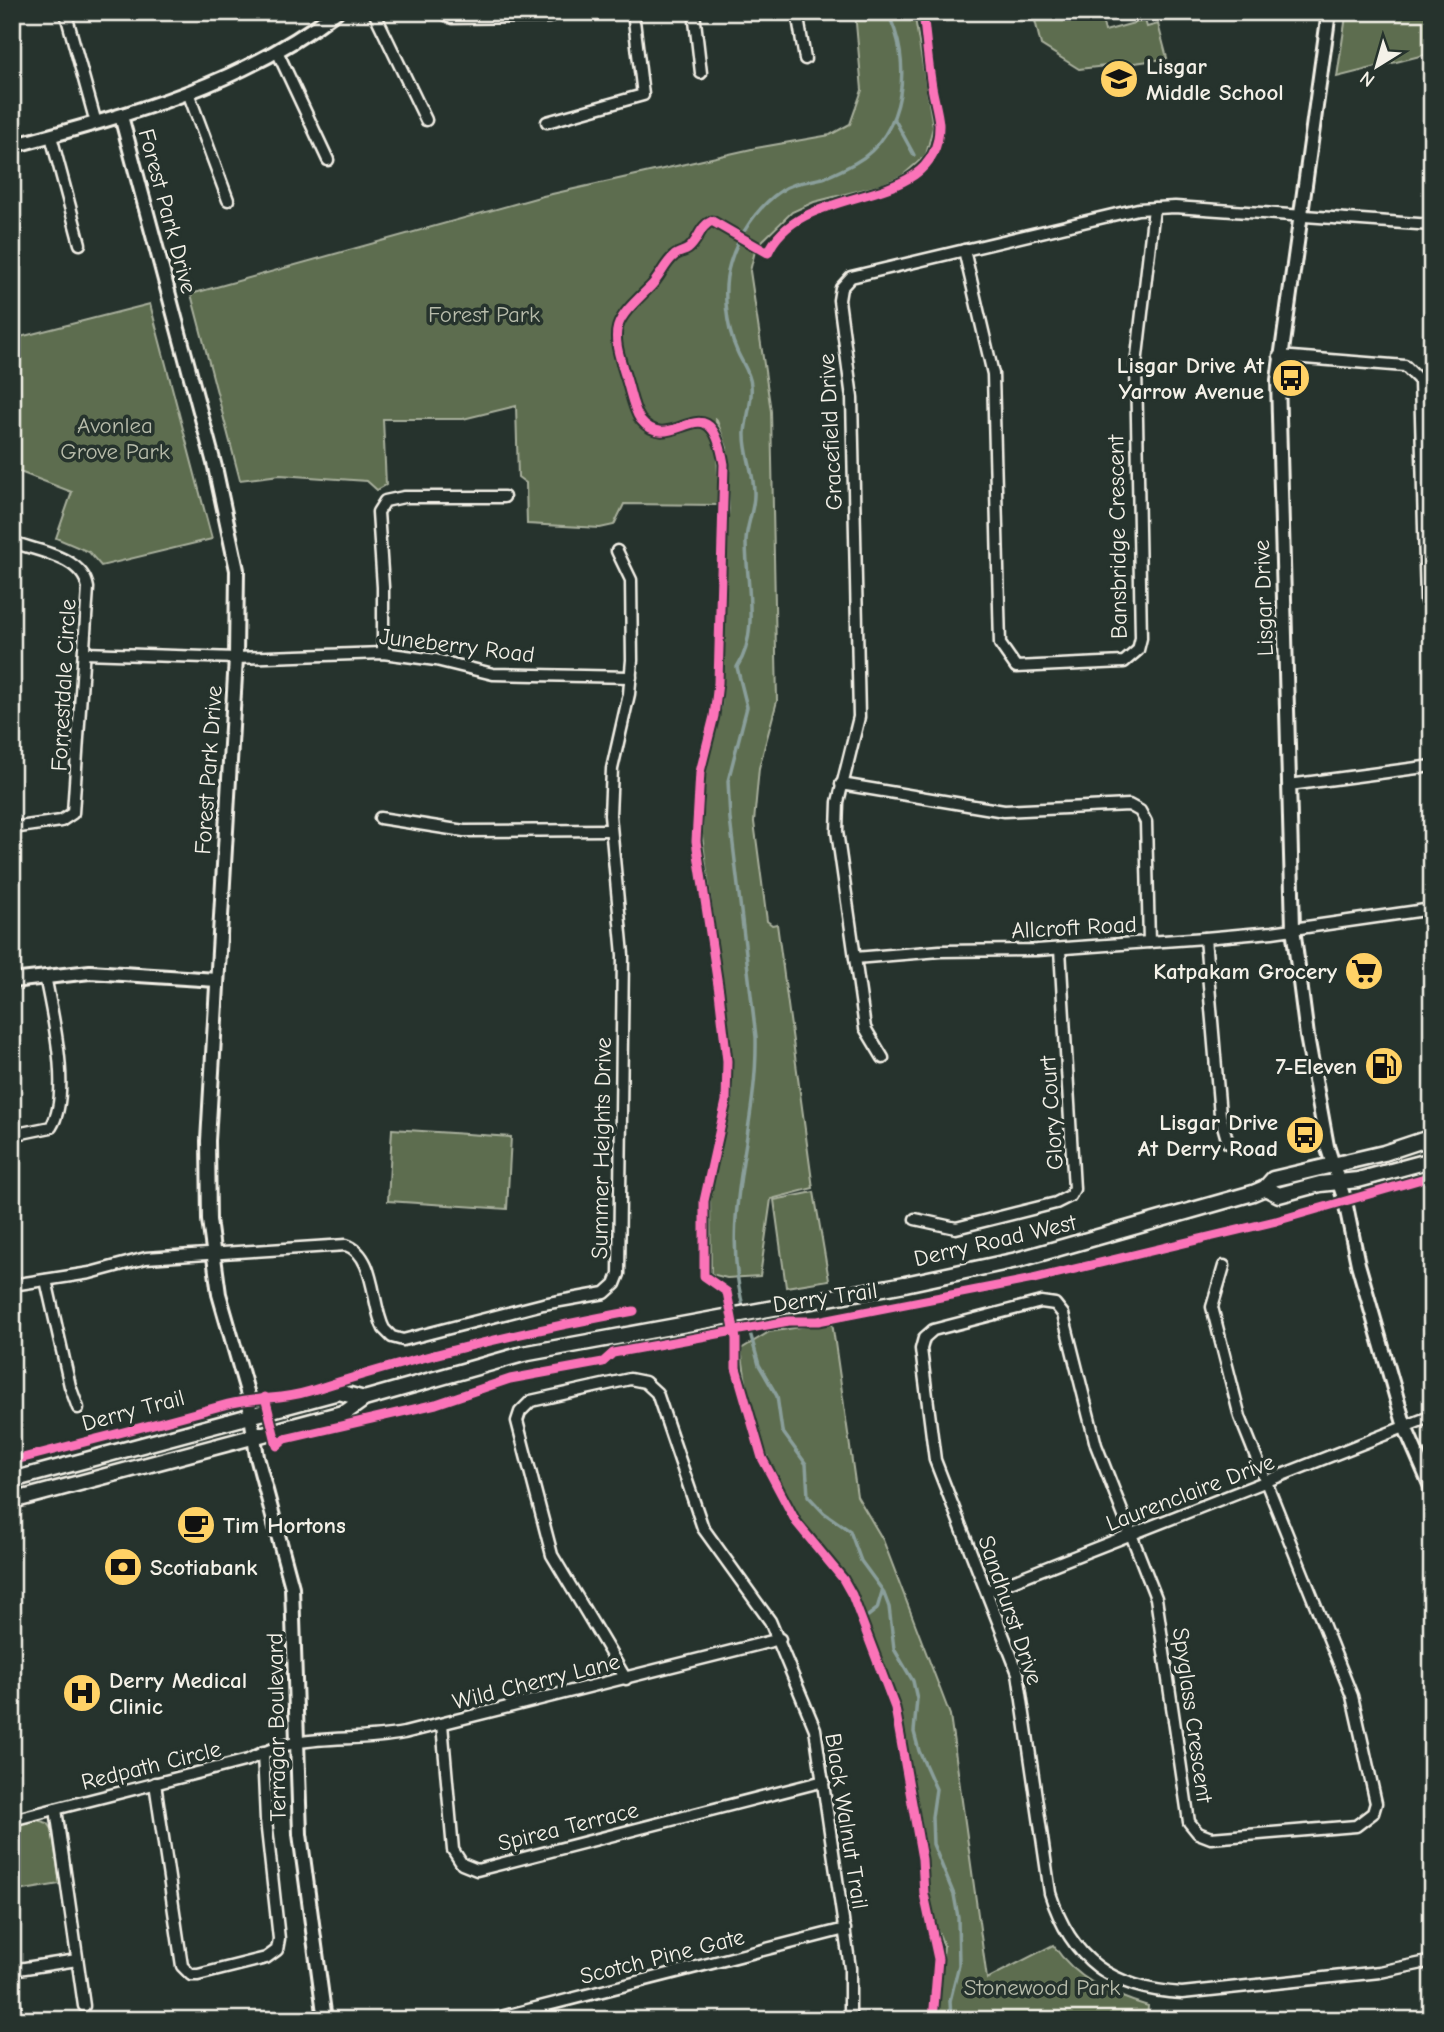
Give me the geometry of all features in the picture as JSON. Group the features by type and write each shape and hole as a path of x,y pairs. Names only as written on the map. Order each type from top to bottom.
{"main road":[{"name":"Derry Road West","path":"12,1501 346,1412 364,1399 523,1353 905,1284 1017,1260 1265,1188 1273,1179 1332,1163 1384,1153 1432,1138"},
{"name":"Derry Road West","path":"1265,1188 1279,1195 1339,1181 1358,1180 1432,1160"},
{"name":"Derry Road West","path":"12,1480 339,1392 364,1399"}],"street":[{"path":"12,146 189,94 277,51 336,12"},
{"path":"374,12 426,120"},
{"path":"442,12 452,18 549,17"},
{"path":"547,122 643,95 633,12"},
{"path":"694,12 702,73"},
{"path":"797,12 805,59"},
{"name":"Lisgar Drive","path":"1329,12 1279,356 1293,928 1307,1036 1332,1163 1405,1427 1432,1489"},
{"path":"67,18 96,122"},
{"path":"277,51 328,160"},
{"path":"189,94 228,200"},
{"name":"Forest Park Drive","path":"121,116 231,532 238,588 208,1141 212,1251 219,1294 254,1437"},
{"path":"51,135 80,244"},
{"name":"Gracefield Drive","path":"883,1058 864,1028 837,831 841,784 859,718 852,398 840,293 851,277 1122,212 1154,208 1432,225"},
{"name":"Bansbridge Crescent","path":"964,250 993,374 1000,644 1007,658 1016,667 1124,662 1138,650 1141,638 1136,365 1154,208"},
{"path":"1279,356 1395,364 1405,366 1420,381 1426,601 1432,614"},
{"path":"383,653 383,587 377,521 382,506 392,499 404,497 504,497"},
{"name":"Forrestdale Circle","path":"12,542 75,565 86,578 85,653 73,813 61,821 12,828"},
{"path":"380,818 464,831 610,830 612,769 631,677 631,580 617,551"},
{"name":"Juneberry Road","path":"85,653 236,658 383,653 436,660 492,674 631,677"},
{"path":"1289,785 1432,766"},
{"path":"841,784 1004,811 1114,803 1129,805 1140,811 1146,822 1149,942"},
{"name":"Summer Heights Drive","path":"212,1251 351,1246 364,1262 384,1329 392,1337 403,1340 611,1289 619,1274 623,954 610,830"},
{"name":"Allcroft Road","path":"855,958 940,951 1060,949 1205,938 1432,909"},
{"path":"1205,938 1220,1115 1228,1143"},
{"name":"Glory Court","path":"915,1219 956,1228 1056,1203 1070,1196 1074,1189 1060,949"},
{"path":"12,981 90,972 217,980"},
{"path":"12,1135 51,1127 58,1112 59,1068 45,976"},
{"path":"12,1285 137,1260 212,1251"},
{"path":"1224,1266 1212,1307 1240,1417 1267,1483"},
{"path":"46,1280 69,1386 78,1408"},
{"name":"Sandhurst Drive","path":"1130,1537 1096,1445 1063,1314 1055,1304 1041,1301 933,1330 924,1338 921,1349 935,1461 1018,1673 1050,1893 1058,1918 1092,1964 1128,1984 1149,1991 1182,1993 1380,1972 1432,1961"},
{"name":"Black Walnut Trail","path":"626,1679 552,1555 518,1423 520,1412 531,1401 630,1379 645,1382 653,1388 703,1528 780,1639 815,1729 852,1987 850,2020"},
{"name":"Laurenclaire Drive","path":"987,1591 1432,1416"},
{"name":"Terragar Boulevard","path":"254,1437 292,1587 301,1853 325,2020"},
{"name":"Spyglass Crescent","path":"1130,1537 1159,1611 1192,1826 1211,1839 1356,1826 1373,1813 1376,1803 1358,1716 1267,1483"},
{"name":"Wild Cherry Lane","path":"298,1742 384,1737 780,1639"},
{"name":"Spirea Terrace","path":"442,1724 453,1850 462,1864 477,1870 824,1781"},
{"name":"Redpath Circle","path":"12,1820 248,1760 278,1745 298,1742"},
{"path":"155,1783 182,1966 191,1975 198,1975 266,1958 277,1951 279,1939 266,1820 263,1752"},
{"path":"56,1809 84,2007"},
{"name":"Scotch Pine Gate","path":"489,2020 845,1930"},
{"path":"12,1969 77,1960"},
{"path":"12,1986 17,2020"}],"green space":[{"name":"Forest Park","path":"855,12 914,12 933,127 926,155 902,176 881,185 814,202 792,212 756,247 750,271 771,411 777,701 759,768 754,822 767,921 772,925 777,924 813,1188 771,1199 760,1276 727,1278 711,1274 710,1194 732,1097 732,1061 702,835 705,772 721,707 724,542 729,509 727,448 716,418 719,505 624,504 614,525 600,528 527,524 526,483 518,477 516,406 463,419 383,419 386,485 377,490 367,481 280,475 240,480 191,294 543,196 756,148 830,135 850,124 862,90"},
{"path":"1033,12 1100,12 1105,31 1145,20 1147,27 1158,24 1167,58 1079,69 1041,45"},
{"path":"1361,12 1432,12 1432,53 1337,77 1346,16"},
{"name":"Avonlea Grove Park","path":"150,304 212,539 101,566 89,552 56,538 72,492 12,469 12,339"},
{"path":"392,1129 511,1137 507,1209 388,1201"},
{"path":"814,1192 829,1280 786,1287 774,1200"},
{"name":"Stonewood Park","path":"832,1322 857,1496 883,1540 950,1715 987,1979 1053,1945 1083,1977 1107,1991 1148,2006 1147,2020 936,2020 944,1946 931,1914 926,1850 898,1702 848,1578 800,1519 778,1481 759,1436 748,1396 741,1349 769,1332"},
{"path":"37,1820 48,1823 52,1829 60,1884 12,1892 12,1826"}],"waterway":[{"path":"744,1310 737,1275 735,1240 755,1073 756,1037 730,819 728,781 747,707 737,667 744,653 750,623 746,542 754,495 745,441 751,385 730,331 726,284 738,243 764,205 786,188 826,177 855,163 872,150 885,134 900,95 902,73 895,31 887,12"},
{"path":"895,120 914,155"},
{"path":"746,1318 759,1365 777,1396 782,1431 806,1464 808,1496 824,1513 850,1531 861,1561 883,1591 889,1607 894,1649 913,1681 917,1699 914,1732 919,1751 936,1789 932,1817 933,1844 954,1895 958,1917 959,1965 950,2001 951,2020"},
{"path":"868,1616 877,1609 882,1592"}],"cycle path":[{"path":"923,12 939,124 934,153 918,172 894,185 809,214 785,230 768,253 712,221 708,223 692,246 671,259 629,309 618,326 616,336 621,361 640,419 652,429 665,431 700,422 709,426 717,439 724,464 718,683 714,716 700,772 696,841 727,1061 726,1101 704,1201 704,1276 727,1292 736,1339 736,1368 762,1458 796,1522 843,1579 852,1595 895,1708 922,1859 924,1894 938,1959 933,2020"},
{"name":"Derry Trail","path":"265,1397 277,1446 285,1439 436,1404 510,1379 603,1362 613,1353 789,1321 818,1321 1033,1279 1276,1221 1432,1176"},
{"name":"Derry Trail","path":"12,1461 228,1404 300,1394 470,1346 634,1311"}],"place":[{"name":"Lisgar Middle School","path":"1119,79"},
{"name":"Lisgar Drive At Yarrow Avenue","path":"1291,378"},
{"name":"Katpakam Grocery","path":"1364,971"},
{"name":"7-Eleven","path":"1384,1066"},
{"name":"Lisgar Drive At Derry Road","path":"1305,1135"},
{"name":"Tim Hortons","path":"196,1525"},
{"name":"Scotiabank","path":"123,1567"},
{"name":"Derry Medical Clinic","path":"82,1693"}]}
